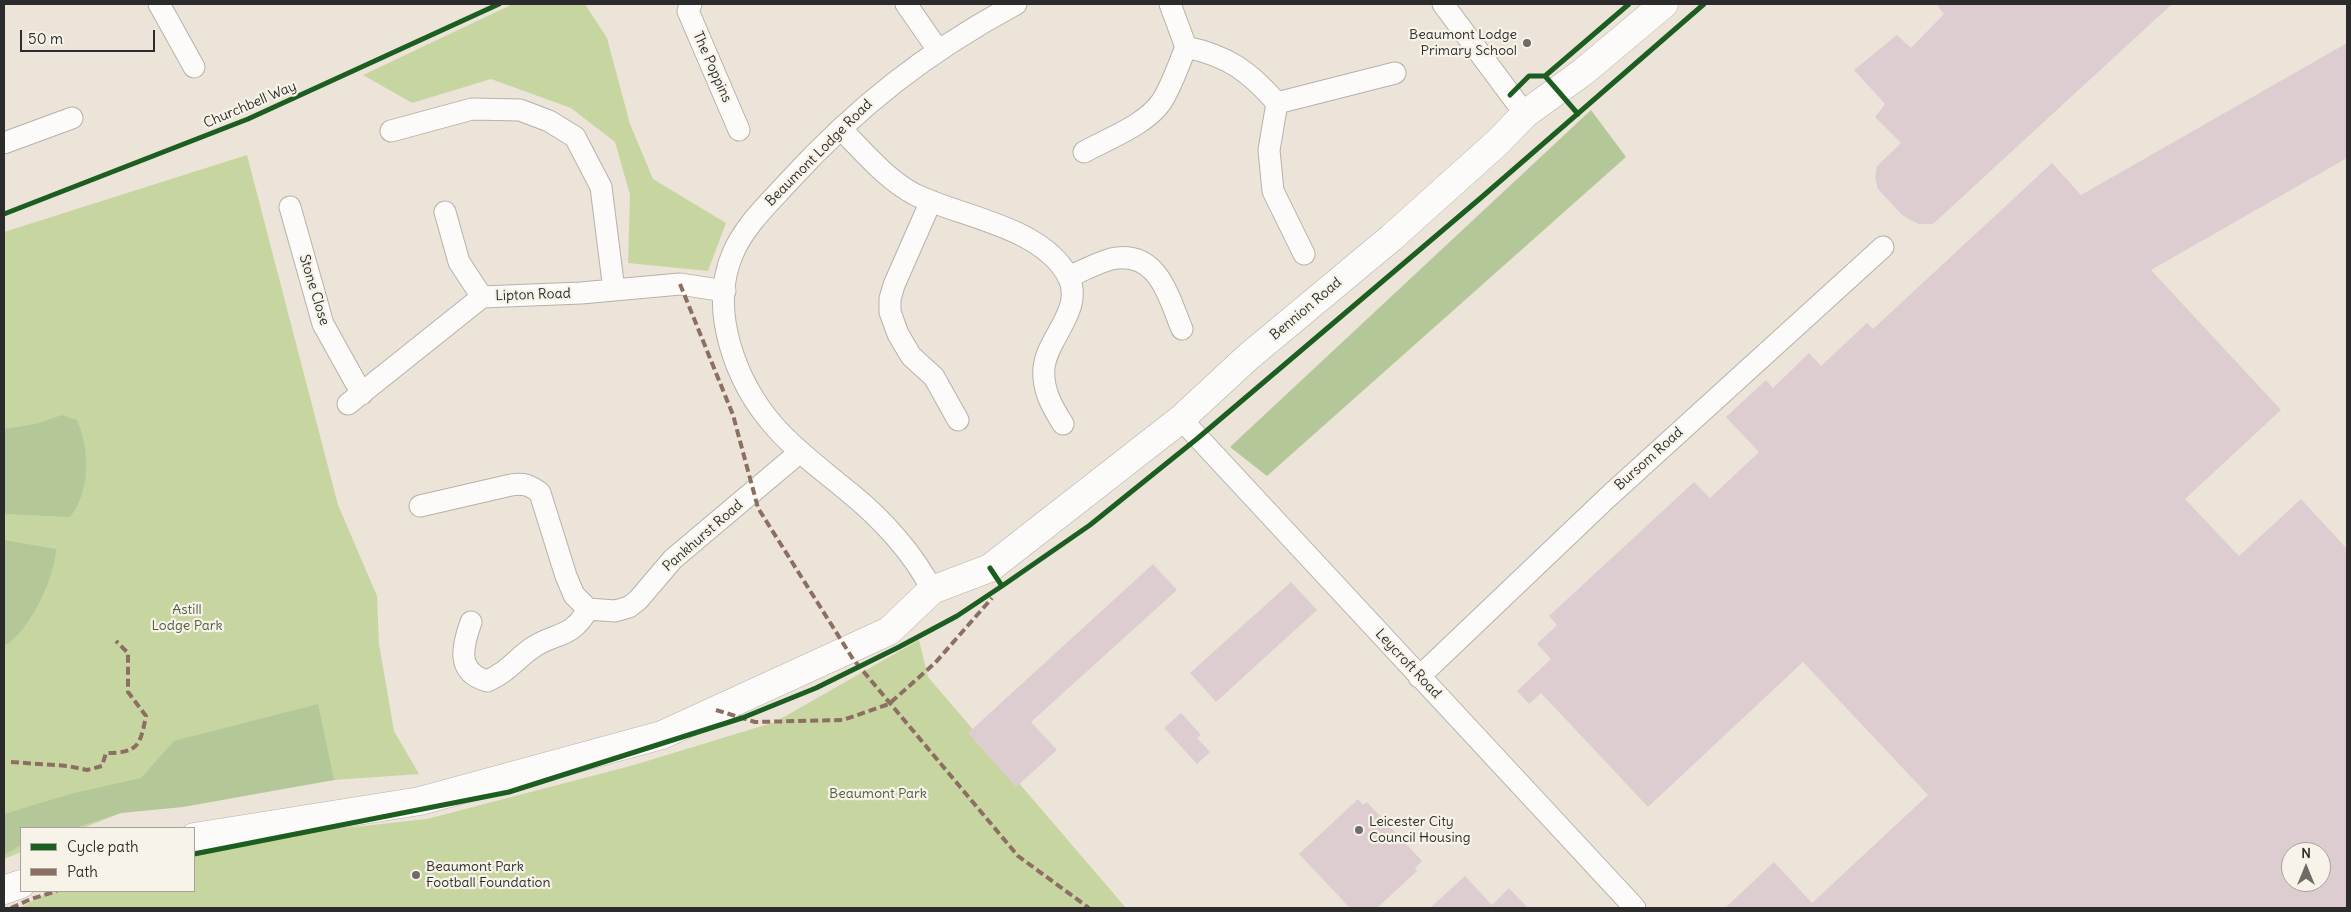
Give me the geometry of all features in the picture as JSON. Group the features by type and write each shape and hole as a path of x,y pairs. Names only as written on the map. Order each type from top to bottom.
{"street":[{"path":"159,4 194,67"},
{"name":"The Poppins","path":"691,4 688,11 739,130"},
{"path":"906,4 938,50"},
{"name":"Beaumont Lodge Road","path":"932,590 921,568 877,518 775,428 746,383 730,344 725,322 724,292 734,252 763,209 841,129 899,77 938,50 1016,4"},
{"path":"1084,152 1144,118 1163,100 1186,47 1170,4"},
{"path":"1443,4 1525,114"},
{"name":"Bennion Road","path":"932,590 990,568 1181,419 1248,357 1391,238 1498,142 1525,114 1583,72 1664,4"},
{"path":"1186,47 1227,59 1255,80 1277,103"},
{"path":"1277,103 1395,73"},
{"path":"1277,103 1269,150 1273,191 1304,254"},
{"path":"391,131 472,109 520,110 549,121 575,137 601,187 614,290"},
{"path":"4,143 72,118"},
{"path":"841,129 891,178 914,194 988,220 1021,236 1045,250 1068,276 1072,289 1072,300 1065,322 1048,351 1044,368 1045,387 1051,406 1063,424"},
{"path":"931,201 894,285 890,299 890,312 904,346 911,356 934,377 958,420"},
{"name":"Stone Close","path":"290,207 323,324 355,399"},
{"path":"445,212 458,262 482,297"},
{"name":"Bursom Road","path":"1419,677 1608,497 1883,247"},
{"path":"1068,276 1110,260 1125,258 1150,266 1160,277 1182,329"},
{"name":"Lipton Road","path":"355,399 482,297 614,290 680,284 724,292"},
{"name":"Leycroft Road","path":"1181,419 1635,908"},
{"name":"Pankhurst Road","path":"588,609 615,611 629,607 638,600 673,559 800,452"},
{"path":"420,506 511,485 523,483 532,487 540,494 574,595 588,609 582,621 572,629 560,637 536,645 507,670 487,680 475,677 466,669 464,657 465,639 471,622"},
{"path":"195,837 420,801 662,735 889,630 932,590"},
{"path":"4,890 20,884"}],"green space":[{"path":"513,4 585,4 607,38 630,124 653,179 726,223 708,271 628,263 630,195 615,142 571,108 491,79 412,103 363,75"},
{"path":"1591,110 1626,157 1267,476 1230,447"},
{"name":"Astill Lodge Park","path":"247,155 338,505 377,596 379,644 394,731 419,774 334,780 121,813 86,827 20,827 20,852 4,859 4,232"},
{"path":"62,415 77,420 84,444 86,457 85,482 77,506 70,517 4,514 4,429 35,424"},
{"path":"4,540 56,549 51,574 39,603 22,630 4,646"},
{"name":"Beaumont Park","path":"919,640 928,677 1126,908 19,908 49,892 195,892 195,848 216,842 427,819 634,765 775,722"},
{"path":"318,704 334,780 183,807 121,813 78,827 20,827 20,846 4,855 4,814 70,794 141,778 174,741"}],"building":[{"path":"1936,4 2172,4 1933,224 1918,224 1902,215 1878,189 1875,178 1877,166 1901,143 1875,117 1885,104 1854,70 1897,35 1911,48 1944,14"},
{"path":"2347,43 2347,158 2151,270 2281,410 2185,499 2239,556 2301,499 2347,549 2347,908 1725,908 1774,862 1812,903 1928,795 1803,662 1648,807 1541,693 1529,704 1517,691 1551,659 1537,644 1557,625 1549,616 1694,482 1710,498 1759,452 1726,417 1766,380 1773,388 1809,353 1821,366 1867,323 1873,329 2052,163 2081,195"},
{"path":"1153,564 1177,590 1031,722 1057,750 1016,787 968,733"},
{"path":"1291,582 1317,610 1216,702 1190,673"},
{"path":"1181,713 1201,735 1197,738 1210,752 1197,764 1164,728"},
{"name":"Leicester City Council Housing","path":"1358,799 1363,805 1367,802 1422,861 1415,868 1417,871 1377,908 1350,908 1299,854"},
{"path":"1465,876 1492,905 1509,888 1528,908 1430,908"}],"marked path":[{"path":"680,284 733,415 758,508 853,659 1018,856 1089,908"},
{"path":"716,710 755,722 843,720 889,704 935,663 992,598"},
{"path":"11,762 68,766 87,770 102,766 106,753 117,753 136,746 142,734 146,716 128,692 128,653 116,641"},
{"path":"11,908 54,892"}],"cycle path":[{"name":"Churchbell Way","path":"4,214 248,119 499,4"},
{"path":"1545,76 1629,4"},
{"path":"990,568 1002,586 1090,525 1198,438 1483,196 1704,4"},
{"path":"1510,95 1529,76 1545,76 1578,114"},
{"path":"195,854 509,792 742,718 816,688 899,647 957,616 1002,586"}],"place":[{"name":"Beaumont Lodge Primary School","path":"1527,43"},
{"name":"Leicester City Council Housing","path":"1359,830"},
{"name":"Beaumont Park Football Foundation","path":"416,875"}]}
